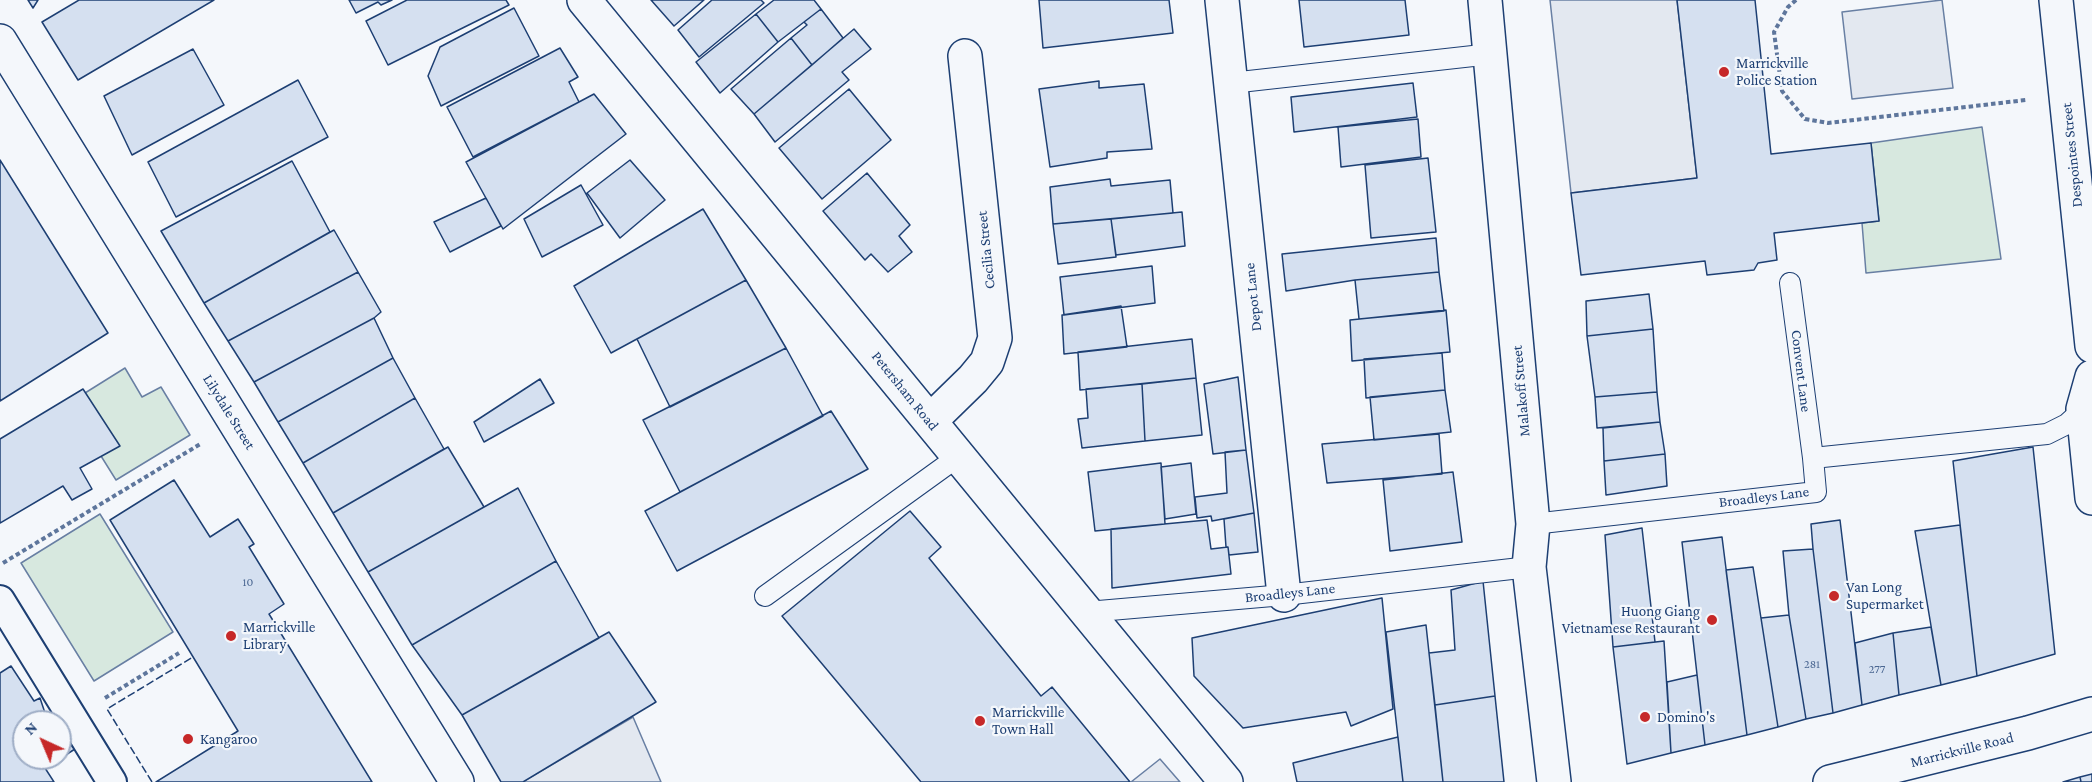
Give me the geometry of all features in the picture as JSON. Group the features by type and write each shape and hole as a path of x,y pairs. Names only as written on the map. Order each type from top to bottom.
{"street":[{"name":"Petersham Road","path":"584,0 1226,782"},
{"name":"Depot Lane","path":"1222,0 1284,595"},
{"name":"Malakoff Street","path":"1485,0 1533,524 1529,567 1554,782"},
{"name":"Despointes Street","path":"2056,0 2092,346"},
{"name":"Lilydale Street","path":"0,41 458,782"},
{"name":"Cecilia Street","path":"930,421 974,379 987,362 995,338 965,56"},
{"path":"2092,377 2087,406 2092,498"},
{"path":"0,600 112,782"},
{"name":"Marrickville Road","path":"1830,782 2028,733 2092,714"}],"lane":[{"path":"1231,83 1491,54"},
{"name":"Convent Lane","path":"1790,283 1813,458"},
{"path":"1813,458 2047,434 2067,424 2087,406"},
{"path":"765,596 959,456"},
{"name":"Broadleys Lane","path":"1533,524 1816,492 1813,458"},
{"name":"Broadleys Lane","path":"1087,612 1284,595 1529,567"}],"path":[{"path":"1796,0 1788,7 1773,32 1782,91 1805,119 1828,123 2066,95"},
{"path":"0,565 235,422"},
{"path":"73,717 179,653"}],"shaded area":[{"path":"1550,0 1677,0 1697,178 1571,193"},
{"path":"1942,0 1953,88 1852,99 1842,12"},
{"path":"1982,127 2001,259 1866,273 1862,223 1879,221 1871,143"},
{"path":"125,368 142,397 161,387 190,435 116,480 101,456 85,393"},
{"path":"100,514 173,632 94,681 21,563"},
{"path":"633,717 661,782 524,782 524,781"},
{"path":"1160,759 1180,782 1131,782"}],"building":[{"path":"28,0 38,0 33,8"},
{"path":"79,0 214,0 78,80 42,22"},
{"path":"349,0 392,0 381,5 378,2 356,13"},
{"path":"407,0 506,0 509,5 388,65 366,21"},
{"path":"651,0 704,0 674,26"},
{"path":"712,0 761,0 764,3 699,57 678,30"},
{"path":"774,0 814,0 821,9 778,42 756,14"},
{"path":"1039,0 1169,0 1173,33 1043,48"},
{"path":"1299,0 1405,0 1409,35 1304,47"},
{"name":"Marrickville Police Station","path":"1677,0 1755,0 1771,154 1871,143 1879,221 1774,233 1777,260 1758,263 1754,270 1707,275 1705,261 1581,275 1571,193 1697,178"},
{"path":"514,8 539,56 441,106 428,76 440,47"},
{"path":"821,9 843,38 812,65 791,38 807,25 804,22"},
{"path":"756,14 778,42 720,93 696,62"},
{"path":"854,29 871,49 842,72 849,80 775,142 754,114"},
{"path":"791,38 812,65 754,114 731,89"},
{"path":"560,48 578,77 569,82 579,102 473,157 447,107"},
{"path":"193,49 224,105 132,155 104,96"},
{"path":"298,80 328,137 176,217 148,162"},
{"path":"1099,81 1099,88 1144,84 1152,149 1107,152 1107,158 1050,167 1039,89"},
{"path":"1413,83 1417,117 1294,132 1291,97"},
{"path":"849,89 891,140 822,199 779,148"},
{"path":"594,94 626,134 503,229 466,162"},
{"path":"1418,119 1421,157 1341,167 1338,127"},
{"path":"1428,158 1436,232 1371,238 1365,165"},
{"path":"0,160 108,333 0,401"},
{"path":"630,160 665,200 620,238 587,193"},
{"path":"292,161 330,232 204,303 161,231"},
{"path":"867,173 910,225 899,236 912,252 888,272 871,254 865,260 823,211"},
{"path":"1110,179 1111,186 1170,180 1173,213 1053,224 1050,187"},
{"path":"581,185 603,225 542,257 524,219"},
{"path":"486,198 501,226 450,252 434,222"},
{"path":"703,209 746,280 611,353 574,286"},
{"path":"1182,212 1185,246 1116,255 1111,219"},
{"path":"1111,219 1116,257 1058,264 1053,224"},
{"path":"334,230 358,272 228,341 204,303"},
{"path":"1436,238 1439,272 1355,280 1286,291 1282,254"},
{"path":"1152,266 1155,303 1064,315 1060,277"},
{"path":"358,272 381,312 374,318 254,382 228,341"},
{"path":"1439,272 1444,311 1359,319 1355,280"},
{"path":"746,280 786,348 670,407 637,339"},
{"path":"1649,294 1653,329 1587,336 1586,301"},
{"path":"1121,306 1127,347 1064,354 1062,315"},
{"path":"1446,310 1450,352 1352,361 1350,320"},
{"path":"374,318 393,358 278,422 254,382"},
{"path":"1653,329 1657,392 1595,397 1587,336"},
{"path":"1192,339 1196,378 1080,390 1078,352"},
{"path":"786,348 823,416 680,492 643,420"},
{"path":"1442,353 1445,390 1366,398 1364,359"},
{"path":"393,358 415,398 303,463 278,422"},
{"path":"1238,377 1246,450 1213,454 1204,384"},
{"path":"1196,378 1202,435 1145,441 1142,384"},
{"path":"540,379 554,403 484,442 474,422"},
{"path":"1142,384 1145,441 1082,448 1078,419 1088,418 1086,389"},
{"path":"83,389 120,446 80,468 92,489 72,500 63,486 0,523 0,439"},
{"path":"1445,390 1451,432 1374,440 1370,397"},
{"path":"1657,392 1660,422 1597,428 1595,397"},
{"path":"415,398 444,449 333,513 303,463"},
{"path":"831,411 868,469 677,571 645,511"},
{"path":"1660,422 1665,454 1604,461 1603,428"},
{"path":"1439,434 1442,474 1327,483 1322,444"},
{"path":"448,447 484,507 368,572 333,513"},
{"path":"2033,447 2055,654 1977,676 1953,461"},
{"path":"1246,450 1254,513 1212,521 1211,516 1197,518 1195,497 1227,493 1225,452"},
{"path":"1665,454 1667,486 1606,495 1604,461"},
{"path":"1161,463 1165,524 1095,531 1088,472"},
{"path":"1191,463 1196,514 1165,519 1161,467"},
{"path":"1453,472 1462,542 1390,551 1383,480"},
{"name":"Marrickville Library","path":"174,480 210,537 238,519 254,544 249,547 284,604 269,614 372,782 156,782 238,731 110,520"},
{"path":"518,488 556,561 412,645 368,572"},
{"path":"910,511 941,547 929,558 1041,696 1052,687 1130,782 921,782 782,616"},
{"path":"1254,513 1258,552 1229,555 1228,547 1226,547 1224,519"},
{"path":"1207,520 1211,549 1228,547 1231,574 1112,588 1111,529"},
{"name":"Van Long Supermarket","path":"1840,520 1862,705 1833,713 1811,524"},
{"path":"1960,525 1977,676 1941,685 1915,531"},
{"path":"1642,528 1655,642 1613,647 1605,535"},
{"name":"Huong Giang Vietnamese Restaurant","path":"1722,537 1747,735 1705,745 1682,542"},
{"path":"1813,549 1833,713 1806,719 1789,615 1783,551"},
{"path":"556,561 599,638 462,715 412,645"},
{"path":"1753,567 1778,727 1747,735 1726,570"},
{"path":"1483,581 1495,696 1435,705 1429,653 1455,650 1451,590"},
{"path":"1382,598 1393,709 1351,726 1346,712 1243,728 1194,676 1192,638"},
{"path":"1789,615 1806,719 1778,727 1761,618"},
{"path":"1426,625 1443,782 1403,782 1386,632"},
{"path":"1931,627 1941,685 1899,695 1893,633"},
{"path":"609,632 656,702 523,782 501,782 462,715"},
{"path":"1893,633 1899,695 1862,705 1855,643"},
{"name":"Domino's","path":"1664,641 1671,753 1627,764 1613,647"},
{"path":"11,666 34,701 40,698 44,710 12,710 12,770 46,770 54,782 0,782 0,673"},
{"path":"1697,675 1705,745 1671,753 1667,682"},
{"path":"1495,696 1504,782 1443,782 1435,705"},
{"path":"1398,737 1403,782 1297,782 1293,763"},
{"path":"2092,774 2092,782 2081,782 2080,777"},
{"path":"2080,777 2081,782 2063,782"}],"fence":[{"path":"152,782 107,709 193,657"}],"place":[{"name":"Marrickville Police Station","path":"1724,72"},
{"name":"Van Long Supermarket","path":"1834,596"},
{"name":"Huong Giang Vietnamese Restaurant","path":"1712,620"},
{"name":"Marrickville Library","path":"231,636"},
{"name":"Domino's","path":"1645,717"},
{"name":"Marrickville Town Hall","path":"980,721"},
{"name":"Kangaroo","path":"188,739"}]}
